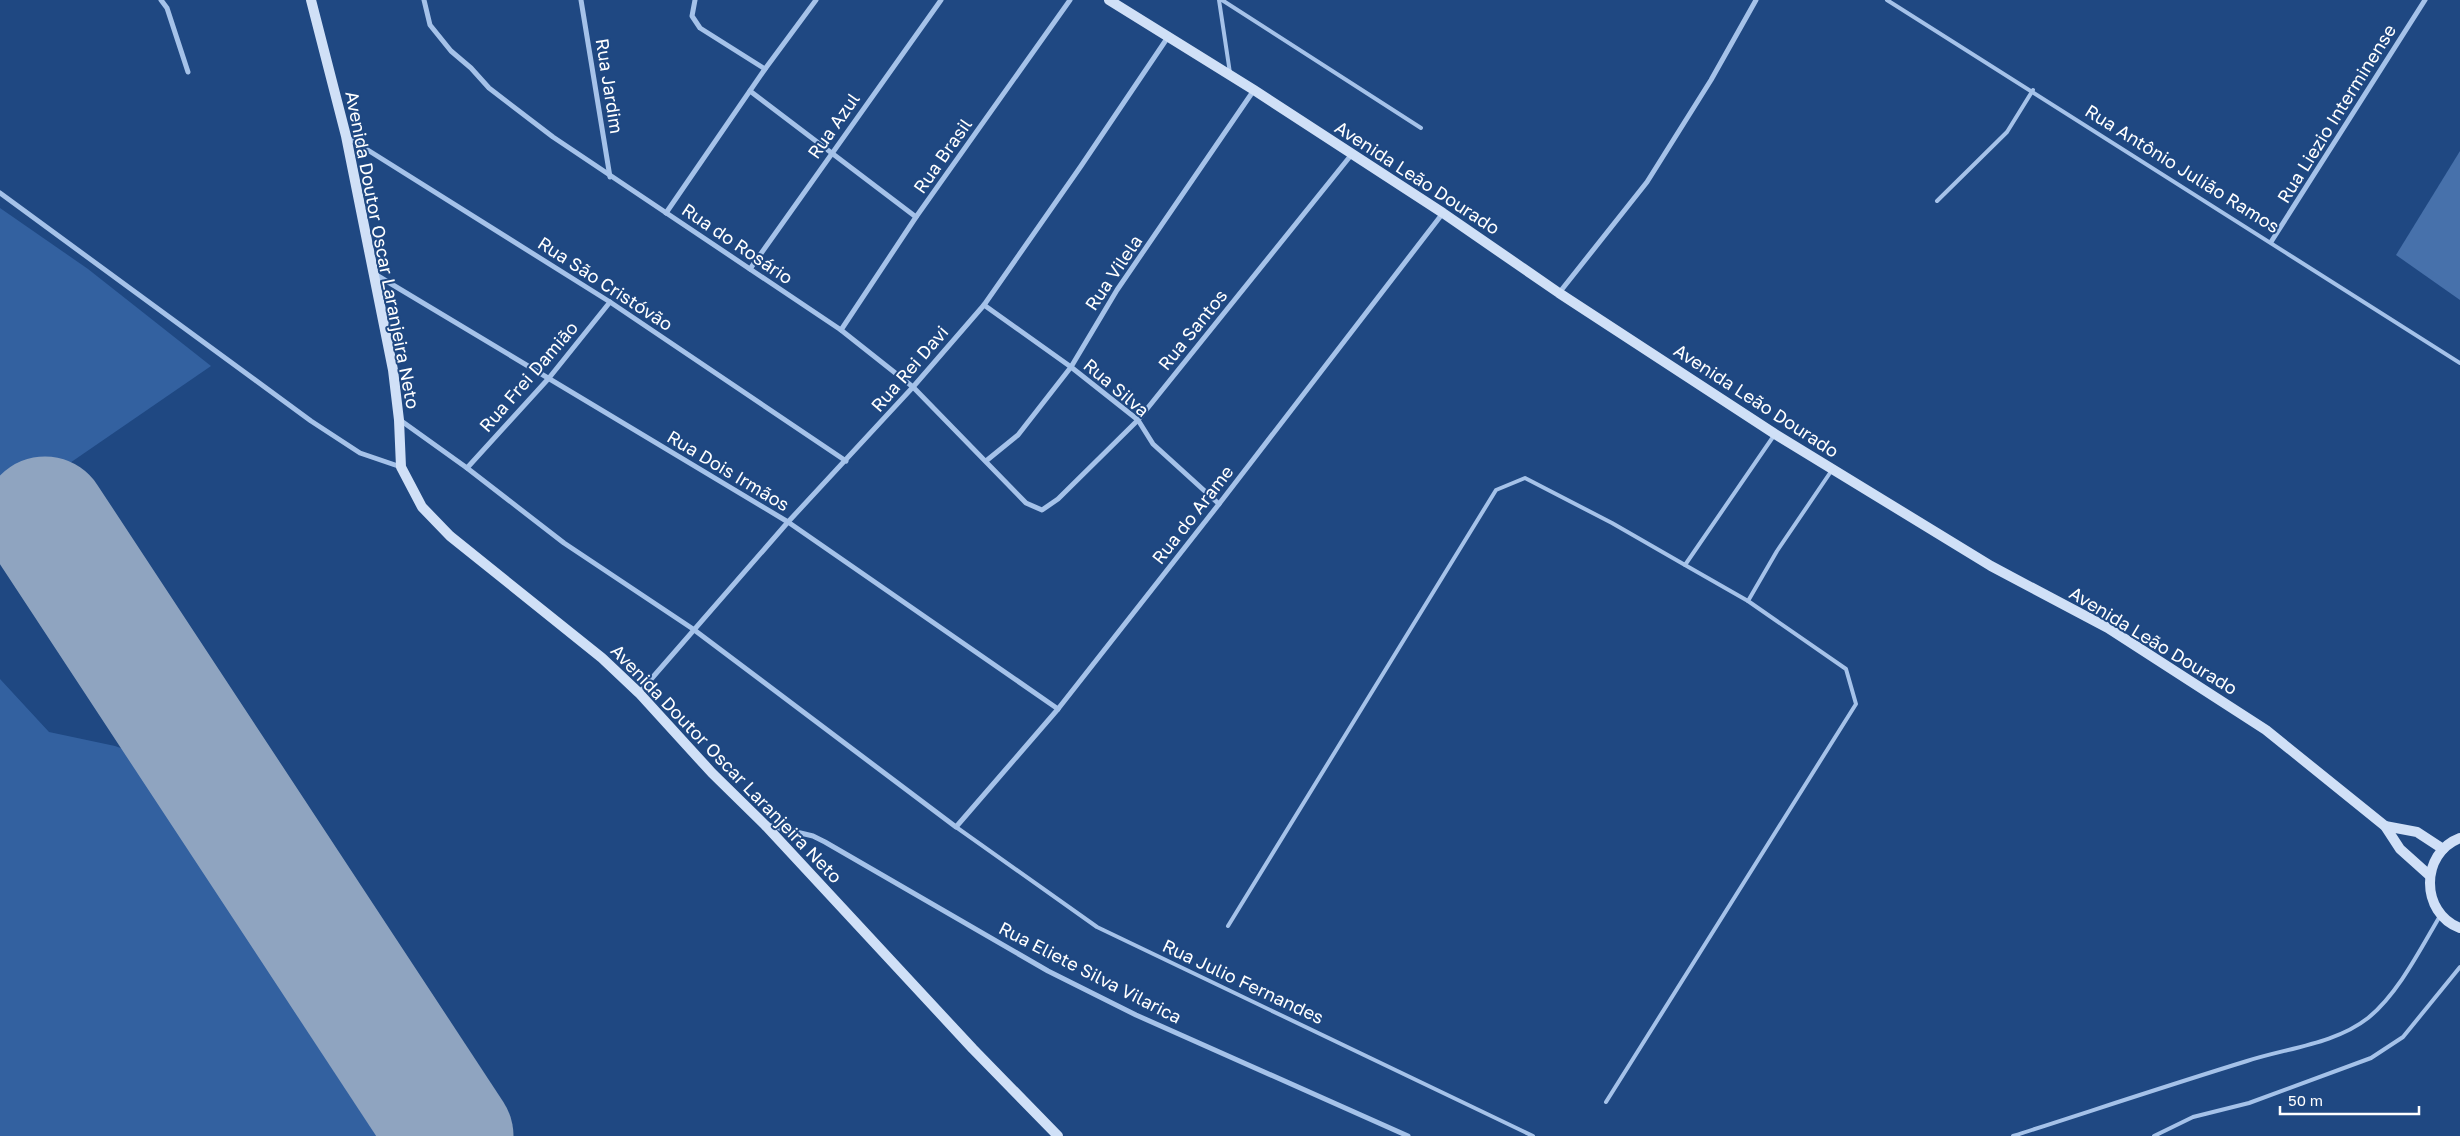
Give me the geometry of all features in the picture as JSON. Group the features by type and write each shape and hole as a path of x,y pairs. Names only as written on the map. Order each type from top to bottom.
{"main road":[{"name":"Avenida Doutor Oscar Laranjeira Neto","path":"311,0 346,136 393,370 399,420 401,467 422,507 450,536 602,658 639,693 712,772 765,825 973,1049 1058,1136"},
{"name":"Avenida Leão Dourado","path":"1109,0 1254,90 1443,213 1559,293 1832,470 1991,566 2108,628 2266,730 2385,826 2400,849 2429,875"},
{"name":"Avenida Leão Dourado","path":"2385,826 2418,832 2443,849"},
{"path":"2460,838 2443,849 2433,862 2429,875 2430,892 2441,914 2460,928"}],"street":[{"path":"161,0 167,8 188,72"},
{"name":"Rua do Rosário","path":"424,0 430,25 451,52 471,68 490,88 553,137 610,177 841,330 913,387 1026,503 1042,510"},
{"name":"Rua Jardim","path":"581,0 610,177"},
{"path":"695,0 692,16 700,28 765,70"},
{"path":"666,213 750,91 816,0"},
{"name":"Rua Azul","path":"750,269 941,0"},
{"name":"Rua Brasil","path":"841,330 916,218 1070,0"},
{"path":"1559,293 1647,182 1711,80 1756,0"},
{"name":"Rua Liezio Interminense","path":"2272,242 2425,0"},
{"name":"Rua Rei Davi","path":"639,693 788,522 913,387 984,305 1168,37"},
{"name":"Rua Vilela","path":"986,461 1018,435 1070,367 1117,290 1254,90"},
{"path":"750,91 916,218"},
{"name":"Rua São Cristóvão","path":"346,136 610,302 846,461"},
{"name":"Rua Santos","path":"1042,510 1058,499 1138,420 1352,154"},
{"path":"0,193 310,421 360,453 401,467"},
{"name":"Rua do Arame","path":"956,827 1058,709 1443,213"},
{"name":"Rua Dois Irmãos","path":"373,273 788,522 1058,709"},
{"name":"Rua Frei Damião","path":"467,468 549,378 610,302"},
{"name":"Rua Silva","path":"984,305 1070,367 1138,420 1153,444 1219,504"},
{"path":"399,420 467,468 564,543 693,629 956,827"},
{"name":"Rua Eliete Silva Vilarica","path":"765,825 813,836 1048,971 1136,1015 1408,1136"}],"lane":[{"path":"1220,0 1231,77"},
{"path":"1220,0 1421,128"},
{"name":"Rua Antônio Julião Ramos","path":"1888,0 2033,90 2460,363"},
{"path":"1937,202 2008,132 2033,90"},
{"path":"1685,565 1775,434"},
{"path":"1748,601 1777,551 1832,470"},
{"path":"1228,926 1496,490 1525,478 1612,523 1748,601 1846,669 1856,704 1606,1102"},
{"name":"Rua Julio Fernandes","path":"956,827 1097,927 1533,1136"},
{"path":"2013,1136 2250,1060 2317,1042 2344,1031 2368,1018 2386,999 2413,961 2441,914"},
{"path":"2154,1136 2193,1117 2249,1103 2370,1058 2403,1038 2460,967"}],"shaded area":[{"path":"0,208 88,269 211,366 0,511"},
{"path":"0,679 49,732 115,746 146,757 396,1136 0,1136"}],"building":[{"path":"2460,151 2460,300 2396,255"}],"runway":[{"path":"45,519 451,1136"}]}
